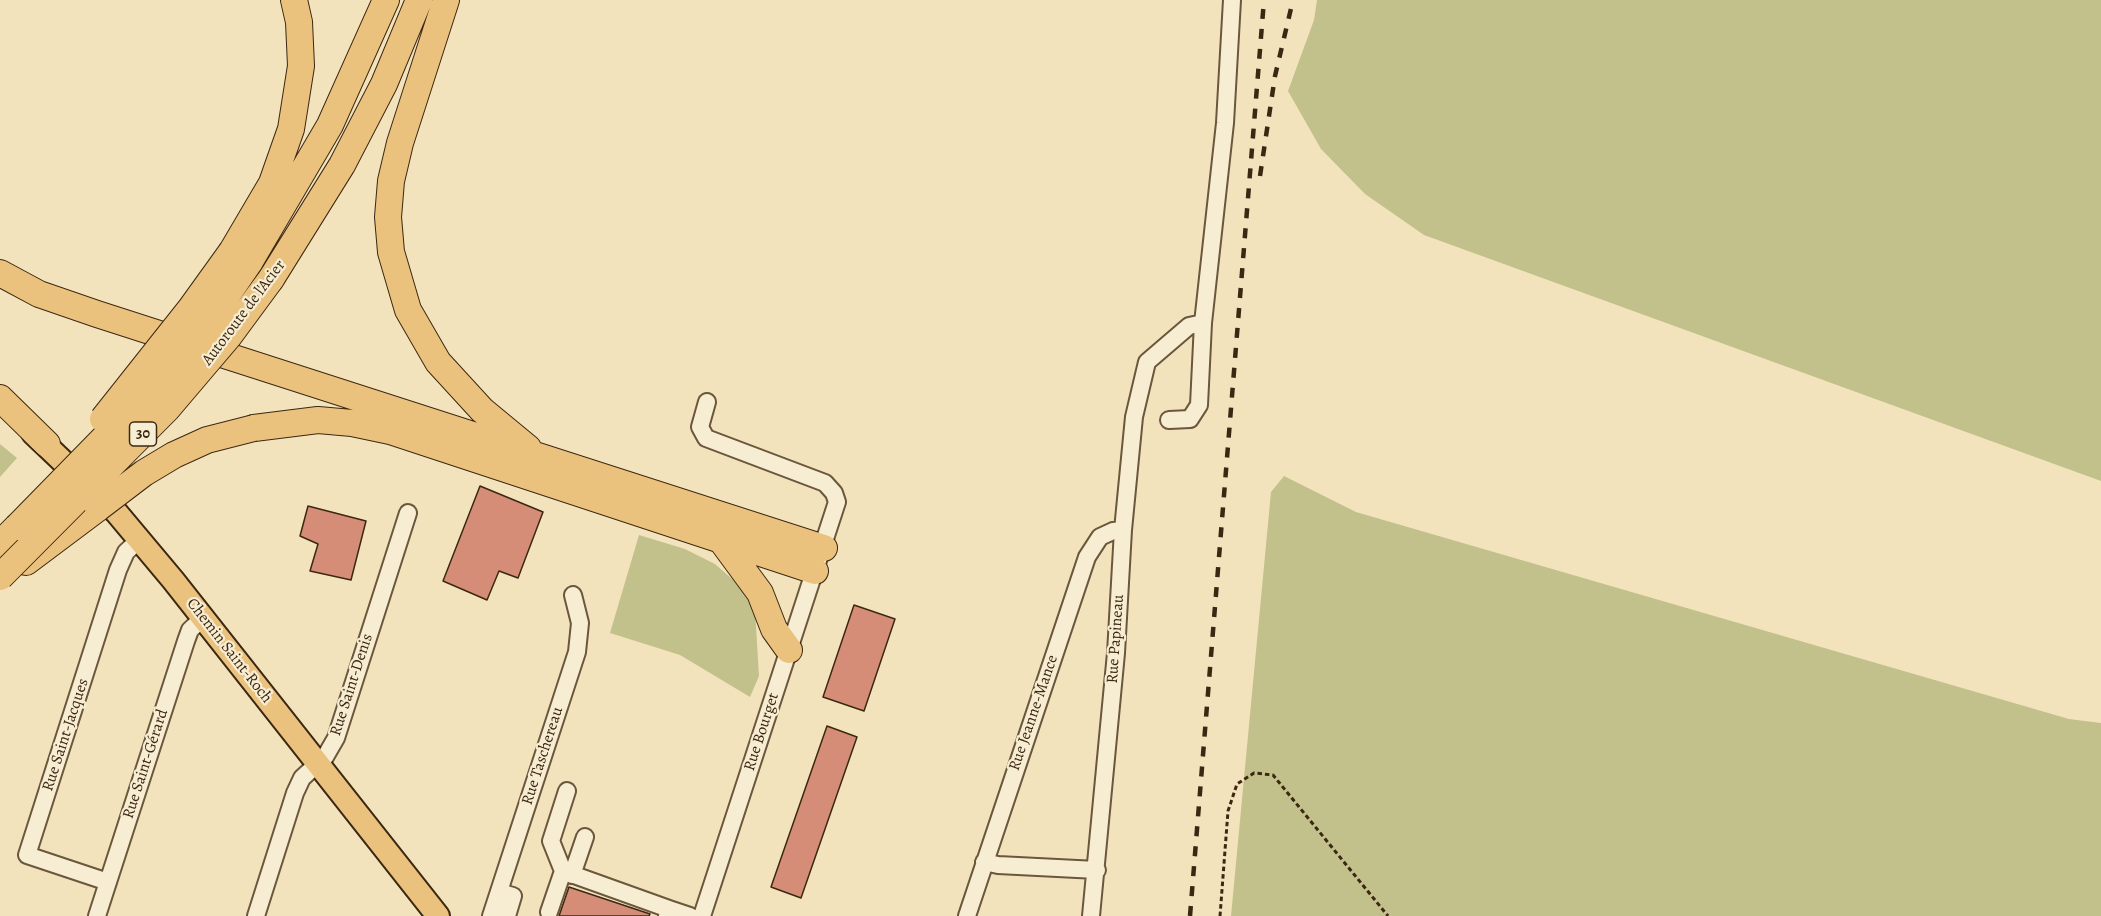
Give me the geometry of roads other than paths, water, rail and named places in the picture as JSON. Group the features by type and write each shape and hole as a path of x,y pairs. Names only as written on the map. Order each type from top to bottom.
{"highway":[{"path":"241,257 272,183 291,129 301,66 299,22 294,0"},
{"name":"Autoroute de l'Acier","path":"8,536 157,384 203,328 241,257 330,124 386,0"},
{"name":"Autoroute de l'Acier","path":"0,577 167,409 221,345 271,279 342,165 384,84 419,0"},
{"path":"446,0 400,142 391,181 388,217 390,252 408,310 438,362 482,410 537,455"},
{"path":"0,273 39,294 537,455 820,559"},
{"path":"0,398 47,444"},
{"path":"0,582 159,463 207,440 254,428 318,420 372,426 437,445 721,540 820,559"},
{"path":"721,540 760,593 774,629 789,650"}],"main road":[{"name":"Chemin Saint-Roch","path":"0,404 47,444 116,512 203,618 438,916"}],"street":[{"path":"1169,420 1190,419 1199,405 1203,323 1225,123 1232,0"},
{"name":"Rue Papineau","path":"1091,916 1116,653 1132,428 1147,362 1189,326 1203,323"},
{"name":"Rue Bourget","path":"702,916 837,507 832,489 818,480 706,438 700,427 707,402"},
{"name":"Rue Saint-Denis","path":"256,916 295,793 302,778 325,757 336,738 408,513"},
{"name":"Rue Jeanne-Mance","path":"967,916 1087,557 1100,537 1113,531 1123,530"},
{"name":"Rue Saint-Jacques","path":"108,882 27,855 121,563 126,552 139,540"},
{"name":"Rue Taschereau","path":"491,916 578,652 580,623 573,595"},
{"name":"Rue Saint-Gérard","path":"97,916 186,641 190,630 203,618"},
{"path":"567,791 551,841 567,873 668,913 690,916"},
{"path":"549,912 585,837"},
{"path":"984,862 998,865 1097,870"},
{"path":"499,892 513,896 507,916"}],"railway":[{"path":"1190,916 1264,0"},
{"path":"1260,176 1275,76 1293,0"}]}
